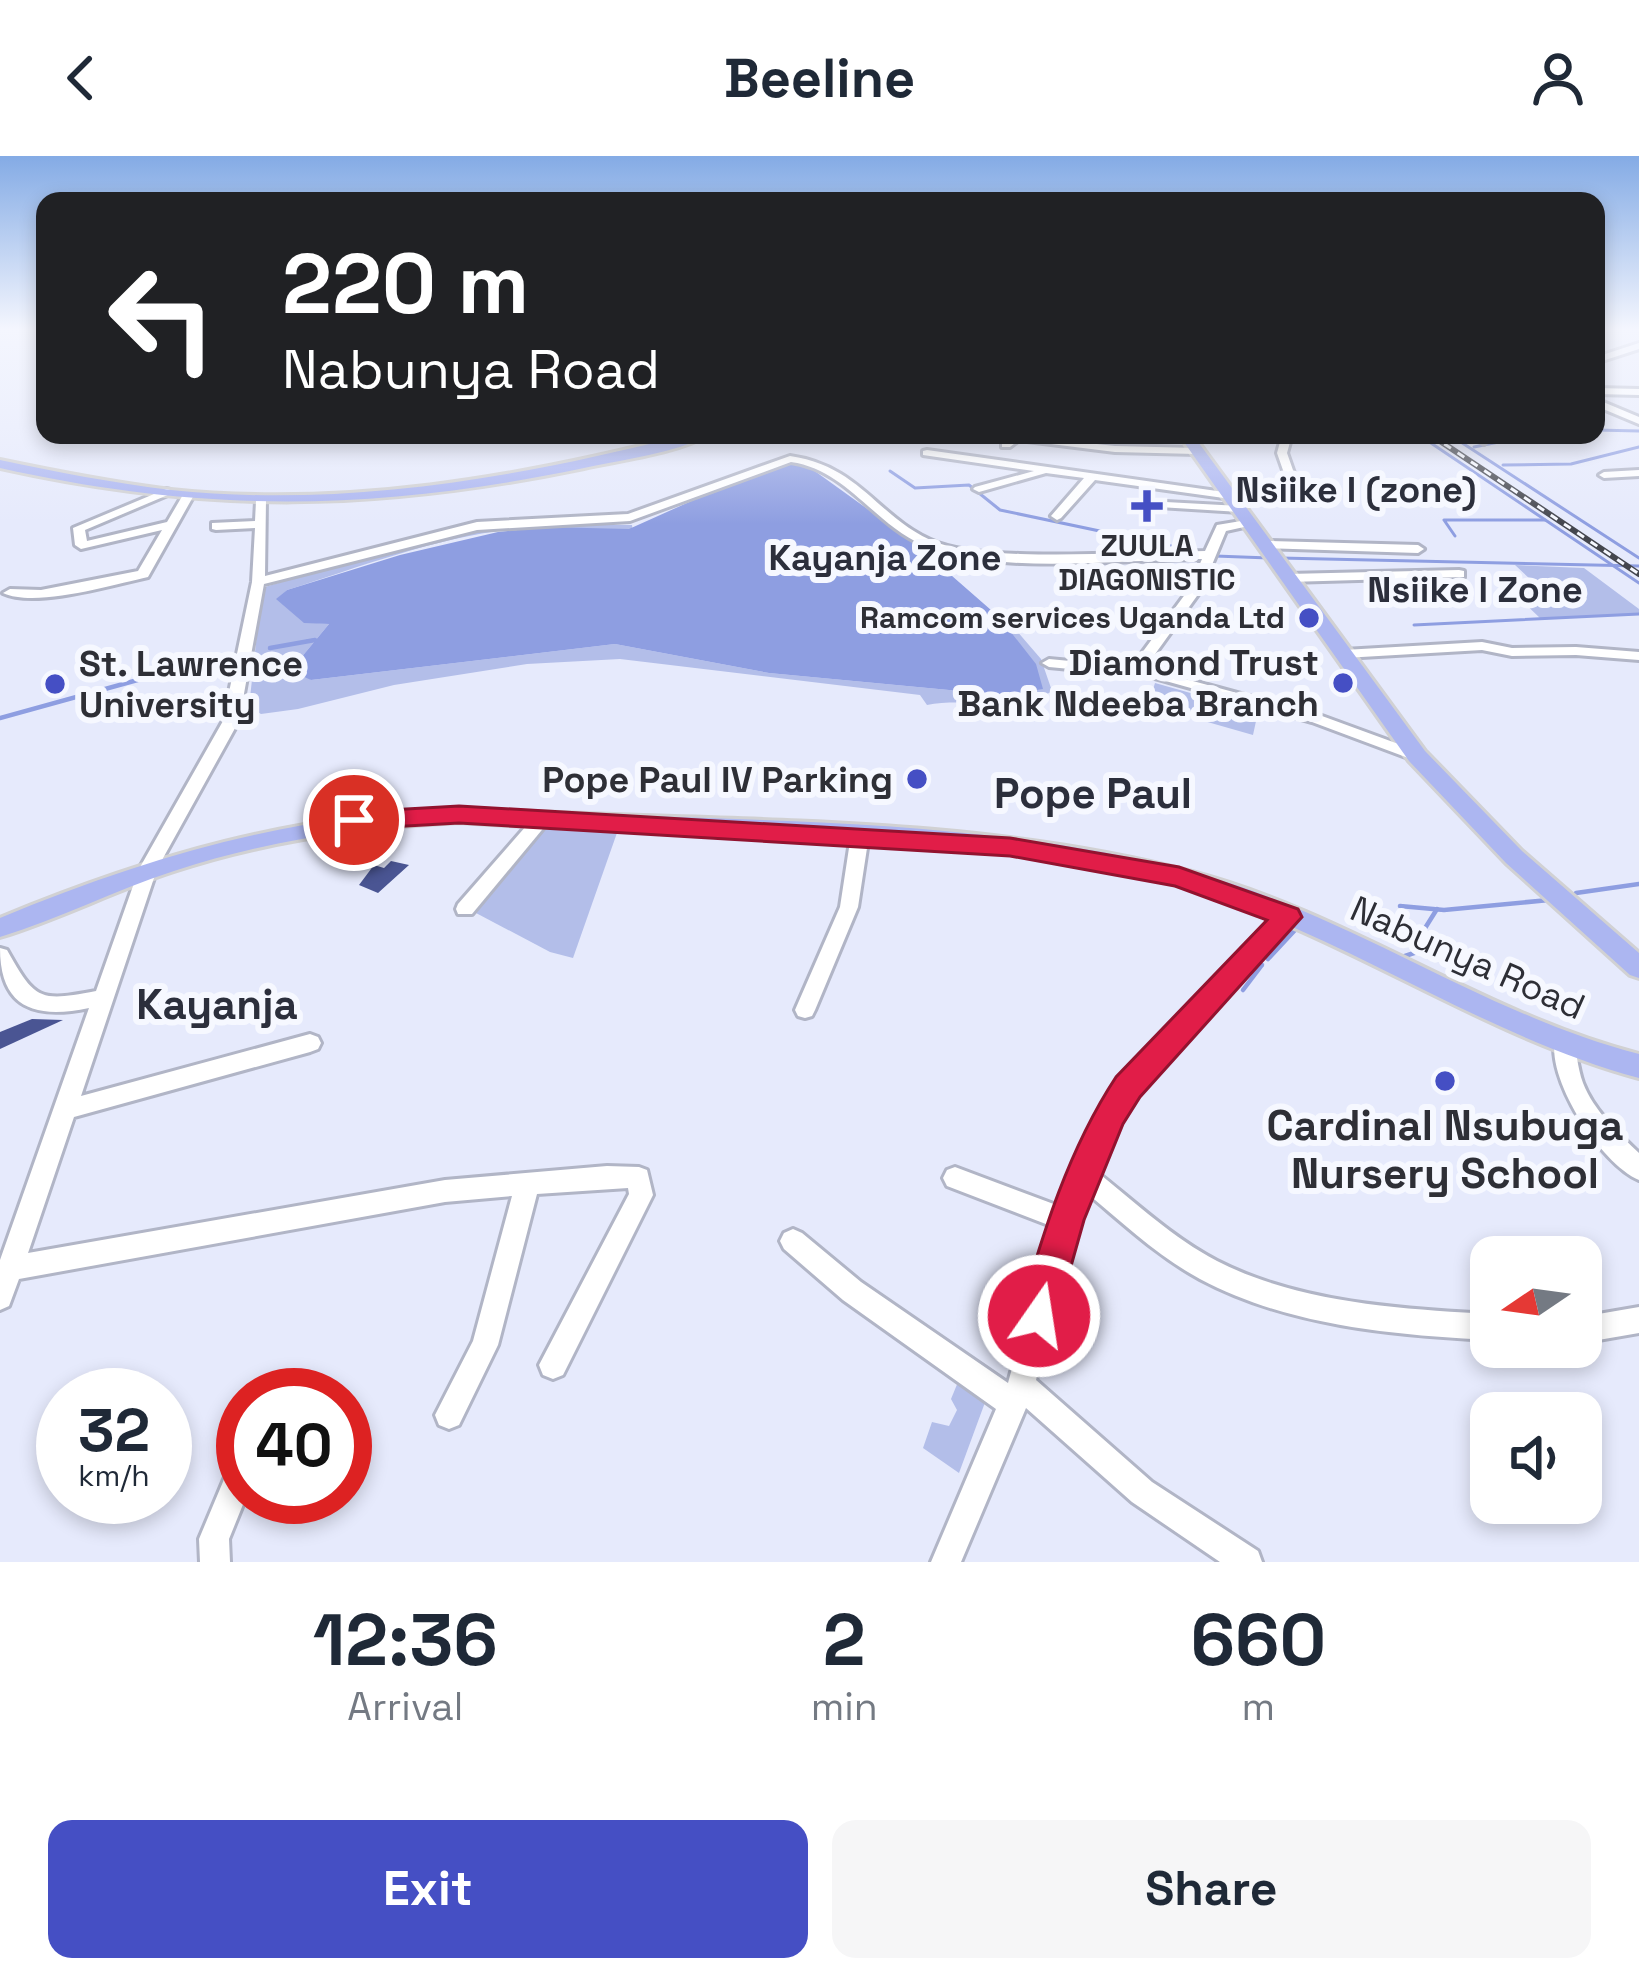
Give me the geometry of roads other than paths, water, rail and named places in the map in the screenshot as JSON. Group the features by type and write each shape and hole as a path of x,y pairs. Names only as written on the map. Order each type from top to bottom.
{"main road":[{"path":"0,464 50,477 262,501 357,497 506,478 583,466 666,444"},
{"path":"1192,444 1418,756 1514,857 1639,968"},
{"name":"Nabunya Road","path":"0,928 154,859 282,831 382,818 459,815 1001,846 1192,880 1288,917 1564,1041 1639,1066"}],"street":[{"path":"1605,405 1639,422"},
{"path":"1074,444 1115,449 1178,444"},
{"path":"1284,444 1288,473"},
{"path":"927,453 1093,475 1240,509"},
{"path":"258,582 477,526 630,517 790,459 816,464 916,538 946,549 990,555 1209,555"},
{"path":"979,489 1045,471"},
{"path":"1604,475 1639,473"},
{"path":"1057,516 1093,475"},
{"path":"166,493 79,528 78,538 81,545 92,544 133,529 170,525"},
{"path":"10,592 60,592 143,574 188,495"},
{"path":"0,1297 101,998 154,859 230,721 258,582 262,501"},
{"path":"1148,504 1240,509"},
{"path":"1240,509 1221,528 1184,608 1136,670 1331,723 1418,756"},
{"path":"216,526 260,524"},
{"path":"1266,545 1418,549"},
{"path":"1288,578 1459,574"},
{"path":"1344,654 1482,646 1512,652 1576,650 1639,656"},
{"path":"1048,663 1123,670"},
{"path":"466,909 540,821"},
{"path":"805,1010 849,907 860,836"},
{"path":"946,1562 1017,1395 1065,1220 1109,1117 1128,1087 1288,917"},
{"path":"0,955 11,977 37,1006 47,1009 101,998"},
{"path":"1564,1041 1566,1075 1585,1111 1639,1169"},
{"path":"64,1110 310,1043"},
{"path":"10,1268 445,1191 629,1176 643,1183 641,1195 554,1365"},
{"path":"1084,1176 1188,1257 1228,1279 1407,1324 1470,1326"},
{"path":"955,1178 1065,1220"},
{"path":"449,1415 485,1345 528,1183"},
{"path":"793,1241 852,1292 1017,1395 1142,1492 1247,1562"},
{"path":"1602,1326 1639,1320"},
{"path":"215,1562 214,1539 220,1524"}],"waterway":[{"path":"1605,430 1639,431"},
{"path":"1432,444 1613,565"},
{"path":"1464,444 1639,558"},
{"path":"1474,447 1489,444"},
{"path":"1503,465 1571,464 1639,447"},
{"path":"890,471 915,488 969,485 1000,510 1204,553"},
{"path":"1455,536 1444,520 1545,520"},
{"path":"1215,556 1269,558"},
{"path":"1280,558 1613,565"},
{"path":"1613,565 1639,566"},
{"path":"1613,565 1639,583"},
{"path":"1414,625 1639,614"},
{"path":"270,648 315,640 307,641"},
{"path":"0,718 199,663"},
{"path":"1576,893 1639,884"},
{"path":"1437,909 1549,900"},
{"path":"1400,906 1437,909"},
{"path":"1405,956 1423,950 1422,933 1437,909"},
{"path":"1268,959 1296,929"},
{"path":"1243,990 1262,965"}],"railway":[{"path":"1444,444 1639,574"}],"place":[{"name":"ZUULA DIAGONISTIC","path":"1147,506"},
{"name":"Ramcom services Uganda Ltd","path":"1309,618"},
{"name":"Diamond Trust Bank Ndeeba Branch","path":"1343,683"},
{"name":"St. Lawrence University","path":"55,684"},
{"name":"Pope Paul IV Parking","path":"917,779"},
{"name":"Cardinal Nsubuga Nursery School","path":"1445,1081"}],"district":[{"name":"Nsiike I (zone)","path":"1356,489"},
{"name":"Kayanja Zone","path":"885,557"},
{"name":"Nsiike I Zone","path":"1475,589"},
{"name":"Pope Paul","path":"1093,793"},
{"name":"Kayanja","path":"217,1004"}]}
